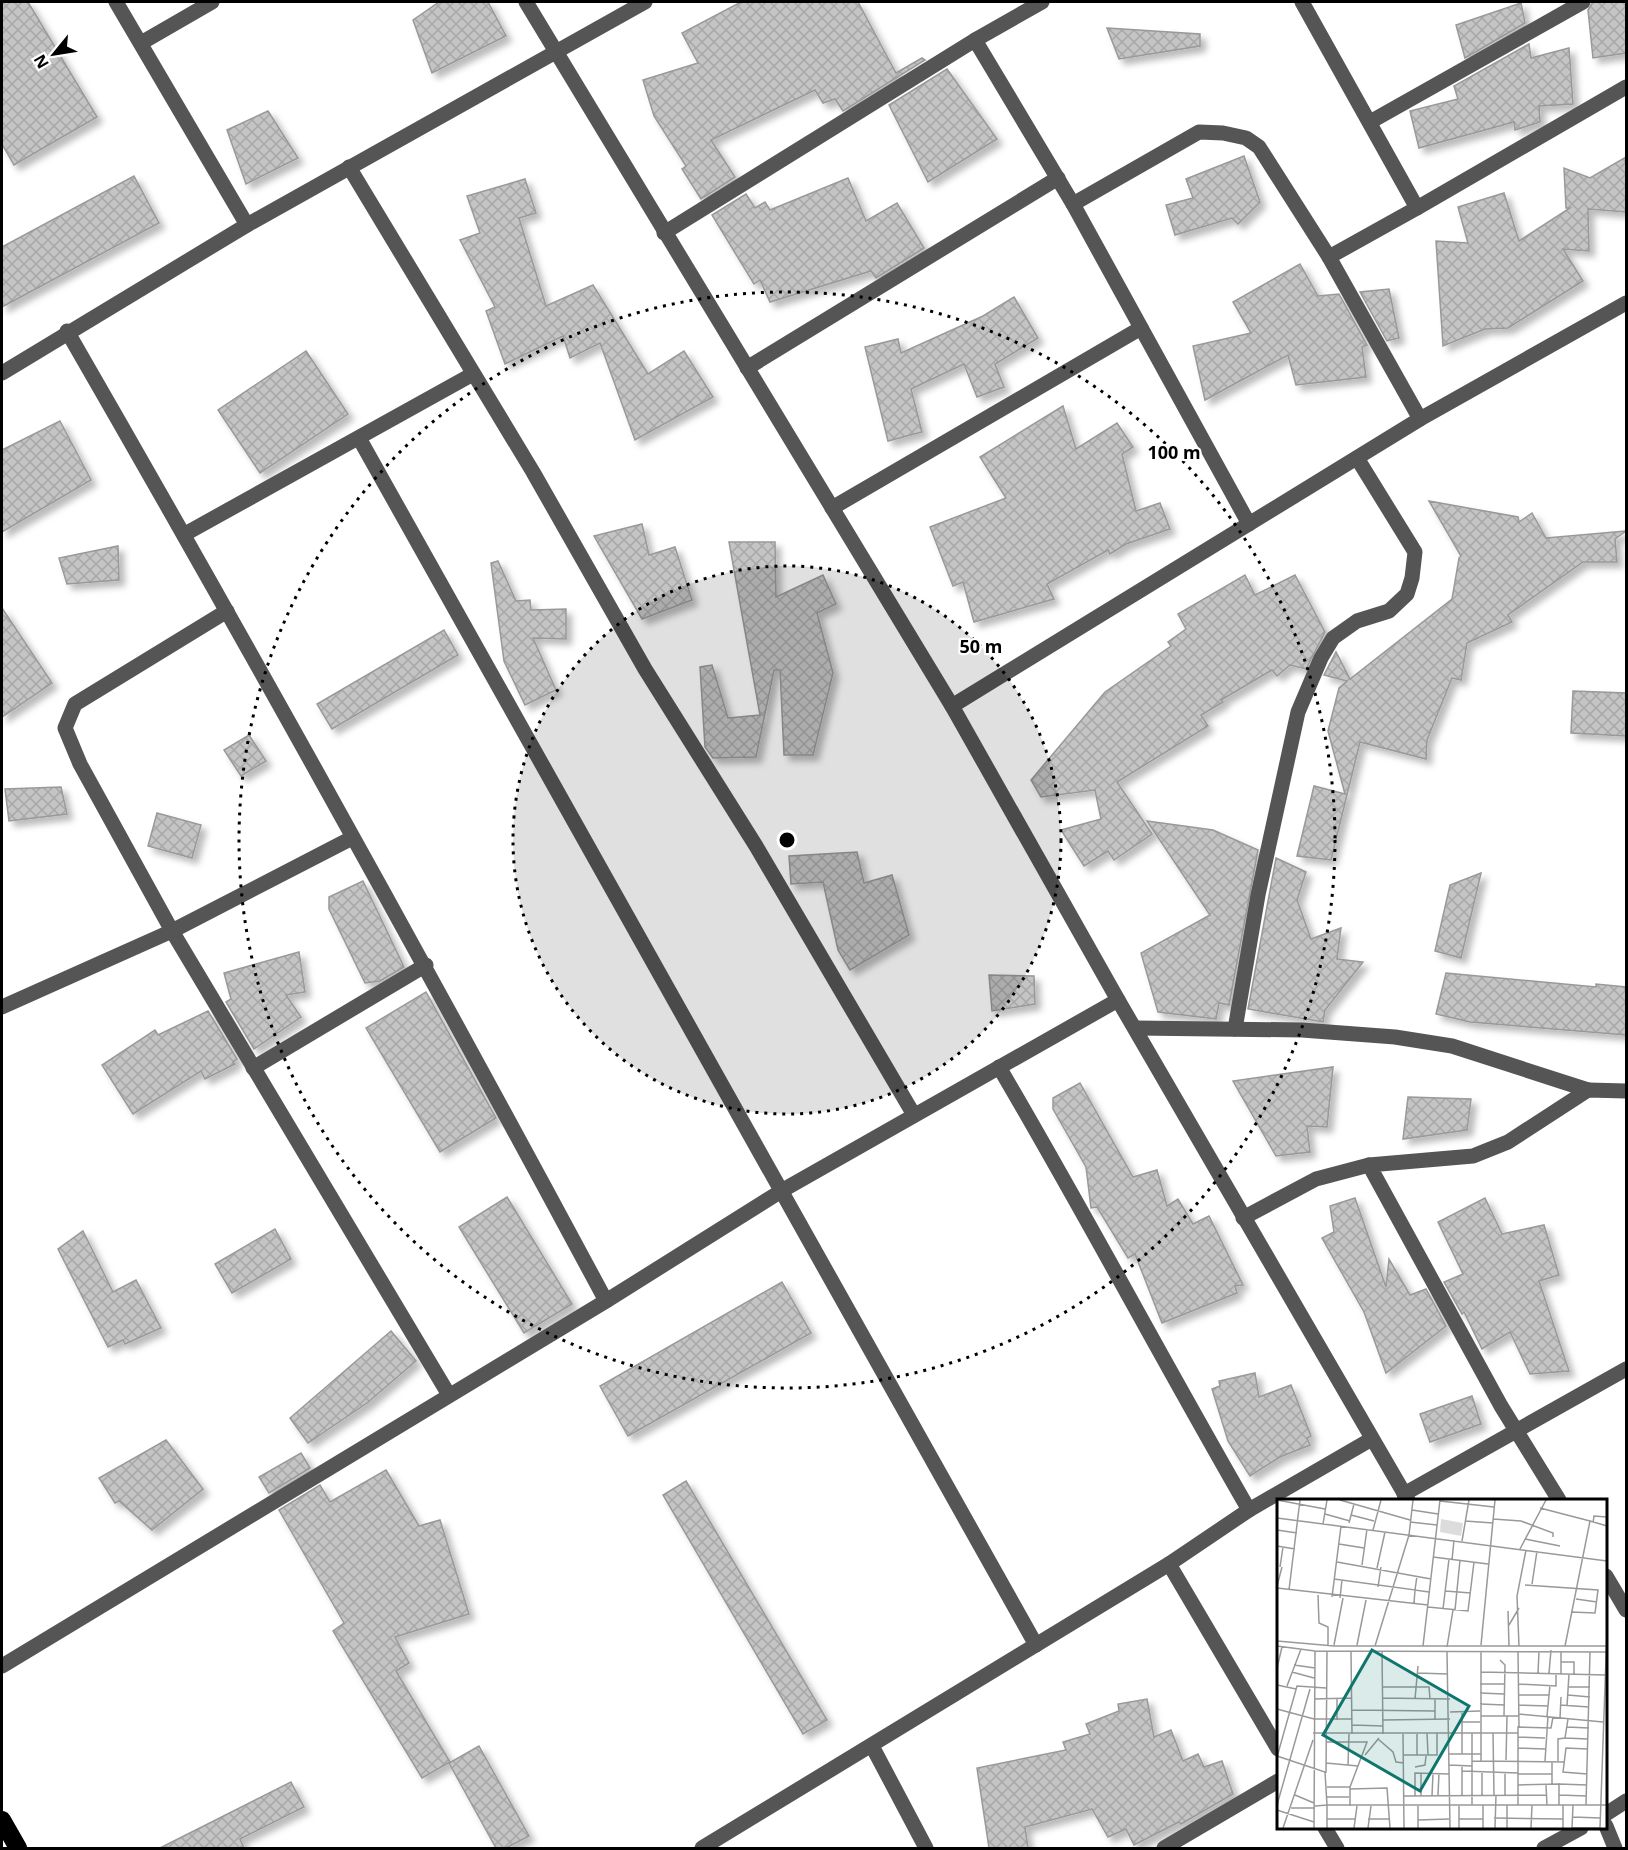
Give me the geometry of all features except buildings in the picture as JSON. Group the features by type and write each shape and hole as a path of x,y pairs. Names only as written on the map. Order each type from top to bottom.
{"highway":[{"path":"2,1820 18,1848"}],"street":[{"path":"116,2 247,225"},
{"path":"141,43 212,2"},
{"path":"526,2 952,706 1370,1440 1406,1497 1515,1430 1626,1369"},
{"path":"2,373 67,331 247,225 645,2"},
{"path":"664,233 975,40 1042,2"},
{"path":"1302,2 1417,208"},
{"path":"1370,122 1583,2"},
{"path":"975,40 1073,204 1249,524"},
{"path":"1329,257 1626,87"},
{"path":"1073,204 1199,132 1223,133 1246,138 1259,147 1329,257 1420,419"},
{"path":"349,167 645,669 756,846 914,1115"},
{"path":"747,368 1058,178"},
{"path":"952,706 1420,419 1626,303"},
{"path":"832,508 1141,328"},
{"path":"67,331 185,534 352,838 426,965 606,1301"},
{"path":"185,534 473,374"},
{"path":"358,438 783,1190 1036,1645"},
{"path":"1235,1029 1258,895 1298,712 1321,658 1333,638 1357,621 1389,612 1407,594 1412,578 1414,552 1357,458"},
{"path":"227,611 75,704 65,728 80,764 172,931 449,1395"},
{"path":"2,1007 172,931 352,838"},
{"path":"253,1068 426,965"},
{"path":"2,1666 606,1301 783,1190 1118,1000"},
{"path":"1136,1028 1302,1030 1372,1035 1452,1046 1588,1090 1626,1091"},
{"path":"999,1067 1088,1219 1168,1371 1249,1510"},
{"path":"1243,1218 1316,1179 1369,1165 1473,1156 1508,1142 1588,1090"},
{"path":"1369,1165 1515,1430 1558,1499"},
{"path":"702,1848 1169,1564 1249,1510 1370,1440"},
{"path":"1169,1564 1277,1747"},
{"path":"1607,1579 1626,1610"},
{"path":"872,1746 926,1848"},
{"path":"1164,1848 1277,1782"},
{"path":"1607,1813 1626,1802"},
{"path":"1326,1829 1337,1848"},
{"path":"1544,1848 1577,1829"},
{"path":"1606,1829 1615,1848"}]}
